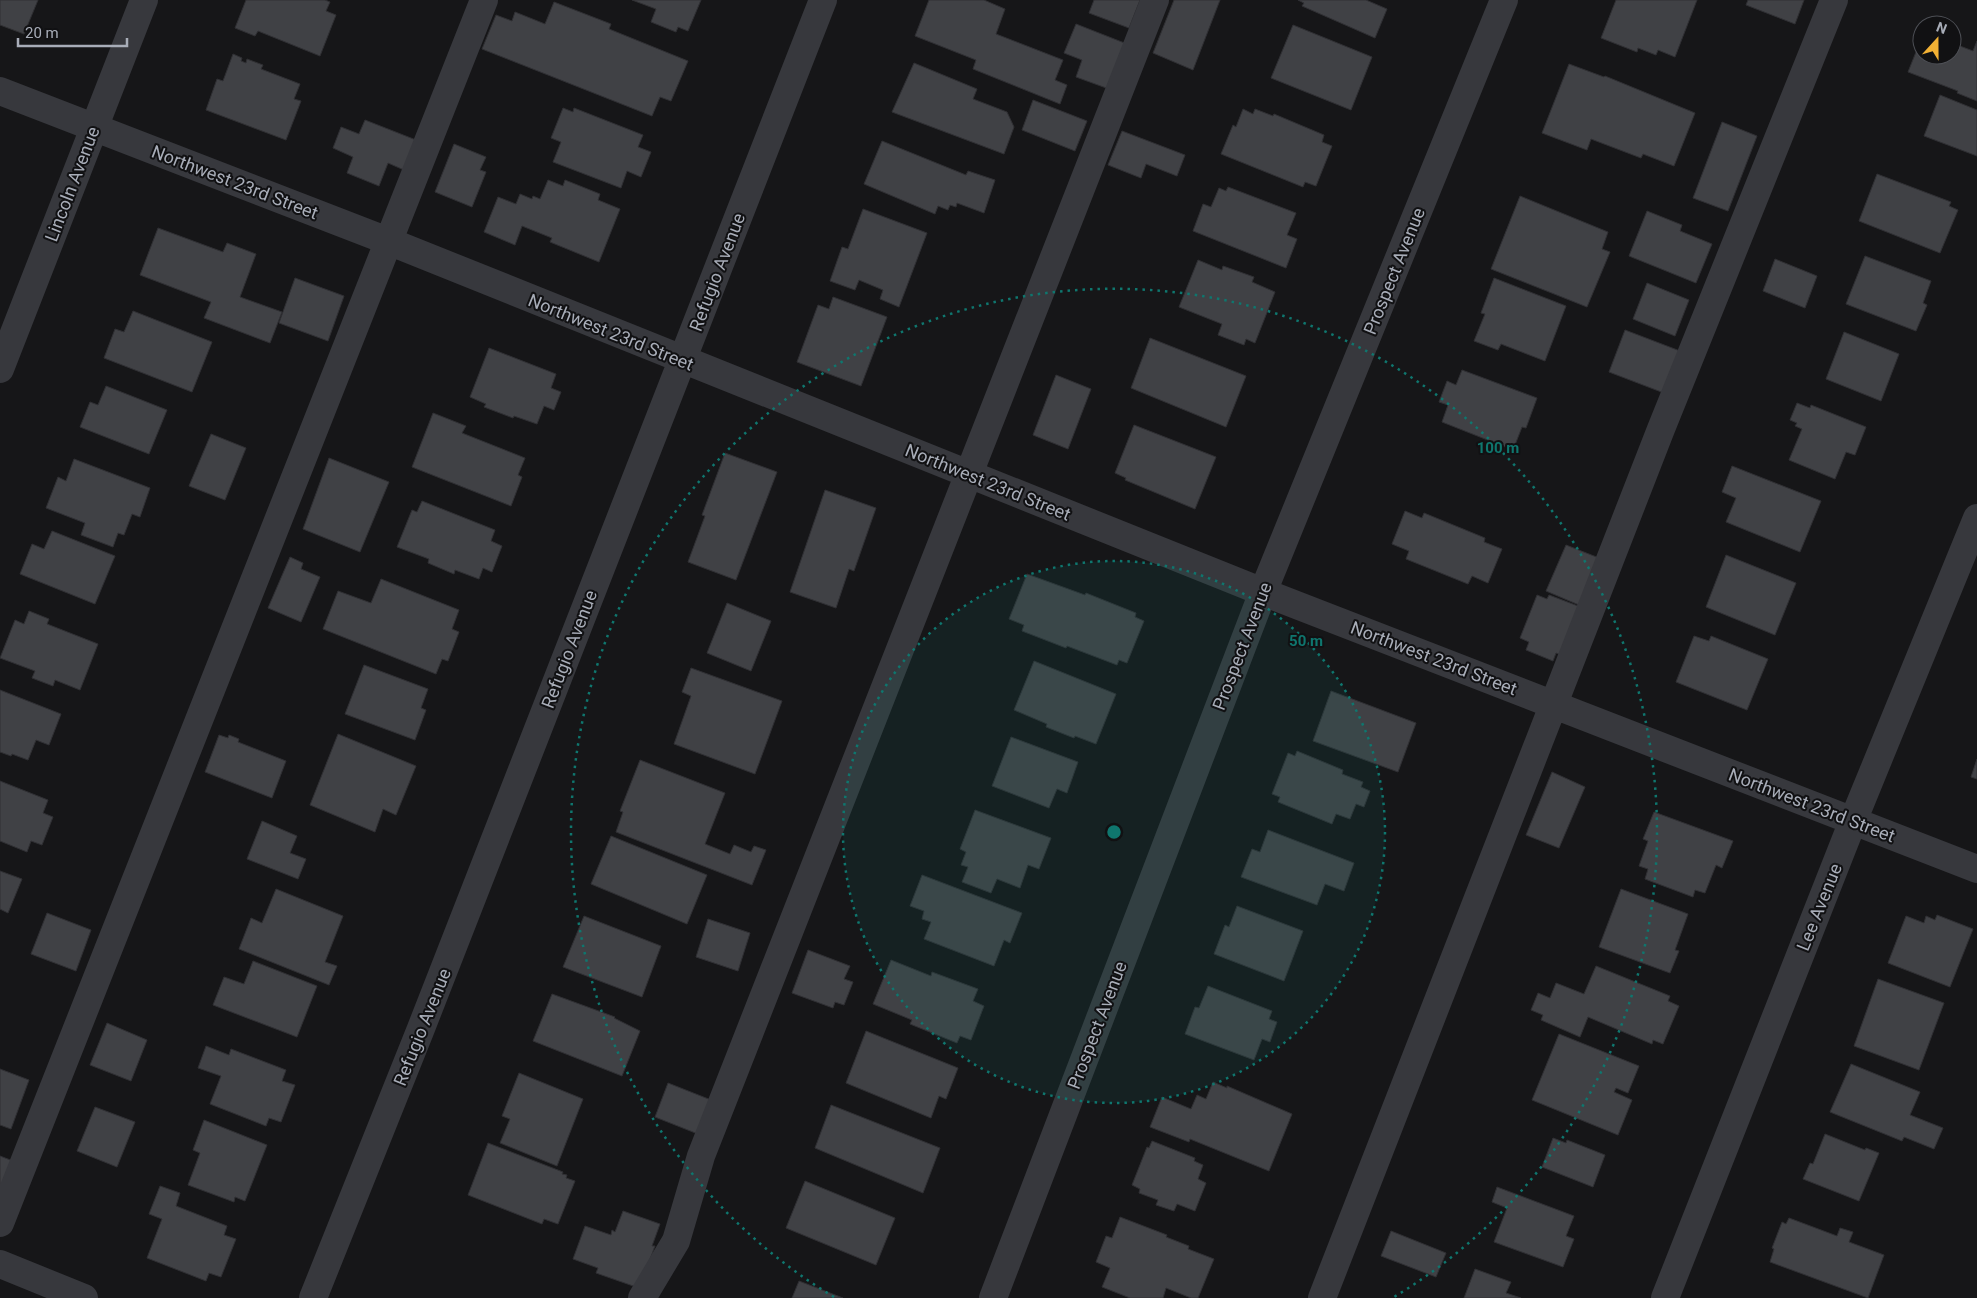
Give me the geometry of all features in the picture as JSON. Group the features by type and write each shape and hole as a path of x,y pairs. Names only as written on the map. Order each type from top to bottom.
{"street":[{"name":"Lincoln Avenue","path":"0,369 144,0"},
{"path":"0,1223 484,0"},
{"name":"Refugio Avenue","path":"313,1298 434,995 823,0"},
{"path":"642,1298 676,1241 701,1156 1155,0"},
{"name":"Prospect Avenue","path":"993,1298 1263,592 1504,0"},
{"path":"1322,1298 1660,429 1834,0"},
{"name":"Northwest 23rd Street","path":"0,90 388,241 682,361 1263,592 1977,869"},
{"name":"Lee Avenue","path":"1665,1298 1853,821 1977,518"},
{"path":"0,1264 84,1298"}],"building":[{"path":"0,0 38,0 24,34 0,25"},
{"path":"246,0 325,0 330,2 326,11 336,15 320,56 258,31 255,36 235,28"},
{"path":"632,0 701,0 688,31 678,27 676,32 651,22 656,9"},
{"path":"929,0 984,0 1005,9 996,34 1063,60 1055,80 1067,85 1060,104 973,69 976,60 915,36"},
{"path":"1094,0 1140,0 1129,28 1089,13"},
{"path":"1174,0 1220,0 1193,70 1153,53"},
{"path":"1298,0 1366,0 1387,9 1375,38 1302,6 1304,3"},
{"path":"1616,0 1697,0 1675,57 1658,50 1656,55 1638,48 1637,52 1601,38"},
{"path":"1748,0 1804,0 1795,24 1746,5"},
{"path":"554,2 611,24 609,29 688,61 671,101 660,97 652,116 482,49 496,15 512,21 515,12 545,24"},
{"path":"1076,24 1127,44 1109,89 1076,77 1082,60 1064,53"},
{"path":"1293,25 1372,57 1351,110 1271,78"},
{"path":"1977,41 1977,101 1957,93 1958,91 1908,72 1912,62 1912,65 1962,65 1962,47 1973,51"},
{"path":"233,54 242,58 241,61 246,63 247,59 263,65 261,69 300,84 294,99 301,101 286,140 206,110 217,79 223,81"},
{"path":"914,63 977,89 973,99 1007,112 1014,127 1004,154 892,112"},
{"path":"1569,64 1605,76 1695,113 1674,166 1643,154 1641,158 1591,139 1587,150 1542,133"},
{"path":"1940,95 1977,110 1977,156 1924,136"},
{"path":"1033,100 1087,121 1075,151 1022,130"},
{"path":"563,108 573,112 574,108 643,135 638,147 651,152 641,177 627,171 621,188 553,162 561,142 551,138"},
{"path":"1243,109 1253,114 1255,109 1273,116 1274,114 1324,135 1322,142 1332,146 1316,186 1305,182 1303,187 1221,154 1233,125 1236,127"},
{"path":"365,120 416,140 404,170 388,163 379,186 347,173 353,157 333,148 341,127 359,134"},
{"path":"1722,122 1757,136 1728,211 1693,198"},
{"path":"1122,131 1185,155 1177,176 1146,164 1141,178 1108,165"},
{"path":"882,141 966,175 968,171 995,180 984,213 957,203 956,207 950,205 948,210 938,206 935,214 864,184"},
{"path":"454,144 486,157 480,170 486,172 472,207 435,192"},
{"path":"1877,174 1951,202 1949,206 1958,210 1940,253 1859,221"},
{"path":"548,180 563,186 565,180 600,194 598,200 620,209 599,262 550,242 552,238 522,226 515,245 484,232 498,197 516,204 520,194 532,199 533,196 540,199"},
{"path":"1228,187 1296,213 1287,235 1297,239 1286,268 1193,231 1203,204 1211,207 1219,188 1226,191"},
{"path":"1520,196 1608,232 1602,249 1610,252 1587,307 1491,269"},
{"path":"863,209 927,233 899,307 880,299 883,290 859,280 855,290 830,281 842,247 848,249"},
{"path":"1647,211 1682,225 1680,231 1712,244 1696,283 1629,256"},
{"path":"158,228 223,252 227,243 256,254 240,297 282,312 270,343 204,318 211,302 140,275"},
{"path":"1865,256 1931,281 1923,303 1927,305 1916,331 1846,304"},
{"path":"1775,259 1817,276 1805,308 1763,291"},
{"path":"1198,260 1222,270 1223,266 1254,277 1252,282 1275,292 1255,343 1246,339 1244,345 1218,335 1222,324 1179,307"},
{"path":"295,278 344,296 328,341 279,323"},
{"path":"1494,278 1566,306 1545,361 1501,344 1498,350 1474,341 1485,314 1481,313"},
{"path":"1647,283 1689,300 1675,336 1633,319"},
{"path":"833,297 887,317 861,386 797,362 818,305 829,309"},
{"path":"133,311 212,342 192,392 104,358 115,329 124,332"},
{"path":"1625,330 1680,351 1664,393 1609,372"},
{"path":"1844,332 1899,354 1881,401 1826,379"},
{"path":"1150,338 1246,376 1226,427 1131,388"},
{"path":"489,348 556,374 551,388 561,392 554,410 544,406 537,424 514,416 513,418 484,407 486,404 470,397"},
{"path":"1462,370 1537,398 1526,428 1522,427 1513,450 1442,422 1448,405 1439,402 1447,381 1456,385"},
{"path":"1056,375 1091,389 1068,449 1033,435"},
{"path":"106,386 167,410 149,454 80,427 90,402 98,405"},
{"path":"1797,403 1810,408 1811,405 1866,427 1855,455 1846,452 1835,479 1789,460 1802,429 1795,426 1797,423 1790,420"},
{"path":"433,413 466,426 462,433 525,458 518,475 522,477 511,506 412,467"},
{"path":"1134,425 1216,457 1195,509 1125,480 1126,478 1115,473"},
{"path":"211,434 246,448 225,500 189,486"},
{"path":"725,453 777,472 736,580 688,562 705,516 702,515"},
{"path":"329,458 389,482 360,552 303,529"},
{"path":"74,459 150,488 140,517 132,514 124,535 118,533 113,547 81,535 85,523 46,508 58,477 66,481"},
{"path":"1732,466 1821,501 1800,552 1726,522 1736,498 1722,492"},
{"path":"825,490 876,508 854,571 849,569 836,608 790,592"},
{"path":"422,501 495,530 491,541 502,546 492,572 483,568 479,579 455,570 454,574 428,563 429,559 397,547 412,510 417,512"},
{"path":"1405,511 1422,518 1424,513 1485,538 1484,542 1502,549 1488,583 1472,576 1468,584 1406,559 1409,551 1392,544"},
{"path":"52,531 115,556 95,604 20,574 32,544 44,549"},
{"path":"1566,545 1599,558 1579,605 1546,591"},
{"path":"1726,555 1796,583 1775,635 1706,607"},
{"path":"290,557 303,563 301,569 320,577 301,622 268,608"},
{"path":"1027,574 1085,595 1086,593 1136,613 1135,617 1144,621 1127,663 1119,660 1117,665 1022,631 1024,625 1009,619"},
{"path":"381,579 459,610 452,629 459,632 448,661 442,659 436,674 323,629 338,591 371,603"},
{"path":"1537,595 1547,599 1549,595 1578,606 1564,656 1556,653 1553,661 1526,650 1529,642 1520,638"},
{"path":"727,603 771,621 751,671 707,653"},
{"path":"29,611 49,619 47,624 98,644 80,690 55,680 53,686 32,678 35,671 0,658 15,620 24,624"},
{"path":"1694,636 1709,641 1711,636 1768,659 1747,710 1676,682"},
{"path":"1034,661 1116,694 1096,744 1046,727 1047,724 1014,710"},
{"path":"364,665 428,689 421,708 426,710 415,740 345,714"},
{"path":"691,668 782,701 755,774 674,744 691,696 682,692"},
{"path":"0,690 61,714 49,745 36,740 28,760 0,752"},
{"path":"1331,691 1416,723 1398,772 1313,741"},
{"path":"338,734 416,766 396,815 383,809 375,832 310,805"},
{"path":"219,735 228,738 229,735 239,739 238,742 286,761 272,798 205,772"},
{"path":"1011,737 1078,762 1067,793 1057,789 1049,808 992,786"},
{"path":"1297,751 1343,770 1342,774 1363,782 1361,787 1370,791 1364,807 1356,804 1350,819 1336,814 1332,824 1278,802 1280,797 1272,794 1288,753 1295,756"},
{"path":"1977,759 1977,779 1971,777"},
{"path":"640,760 725,793 705,844 730,854 734,845 751,852 754,846 766,850 752,885 616,832 623,812 620,811"},
{"path":"1552,772 1585,787 1559,848 1526,835"},
{"path":"0,781 48,800 43,813 53,817 42,845 31,841 27,852 0,841"},
{"path":"975,810 1051,838 1039,869 1028,865 1020,888 997,879 991,893 962,882 968,867 961,865 966,852 960,849"},
{"path":"1654,812 1733,841 1722,868 1716,865 1705,893 1695,890 1693,897 1645,879 1648,869 1639,866 1648,841 1643,839"},
{"path":"262,821 297,836 290,853 306,859 298,879 247,859"},
{"path":"1268,830 1354,863 1344,891 1325,884 1317,905 1241,877 1252,849 1260,852"},
{"path":"611,836 707,875 687,924 591,884"},
{"path":"0,871 22,879 8,913 0,909"},
{"path":"922,875 1022,913 1010,943 1004,940 994,966 924,939 931,922 922,919 924,911 910,906"},
{"path":"276,889 343,916 325,962 337,966 329,985 239,949 251,918 262,923"},
{"path":"1621,889 1688,914 1675,950 1679,951 1670,973 1599,947"},
{"path":"1237,906 1303,931 1284,981 1214,954 1225,925 1229,927"},
{"path":"47,913 91,930 76,971 31,954"},
{"path":"1937,915 1973,929 1950,987 1888,963 1906,916 1924,923 1926,916 1935,920"},
{"path":"584,916 661,946 642,997 563,967"},
{"path":"708,919 750,933 738,971 696,957"},
{"path":"808,950 850,966 844,979 853,982 844,1005 835,1002 833,1008 792,993"},
{"path":"891,960 931,976 932,972 978,989 973,1001 984,1006 971,1040 960,1036 957,1043 910,1024 912,1020 873,1004"},
{"path":"253,961 317,986 297,1037 213,1005 224,977 244,984"},
{"path":"1596,966 1670,996 1668,1001 1679,1006 1663,1044 1653,1040 1652,1044 1588,1017 1580,1037 1541,1020 1543,1015 1531,1010 1538,993 1550,998 1556,983 1584,994"},
{"path":"1878,979 1944,1003 1919,1070 1854,1046"},
{"path":"1208,986 1272,1011 1269,1019 1277,1022 1270,1042 1262,1039 1254,1060 1185,1034 1195,1007 1199,1008"},
{"path":"552,994 615,1017 640,1031 622,1076 533,1041"},
{"path":"107,1023 147,1040 131,1081 90,1065"},
{"path":"866,1031 958,1068 946,1099 939,1096 931,1118 846,1083"},
{"path":"1559,1034 1639,1066 1628,1093 1616,1088 1614,1092 1632,1100 1618,1135 1532,1100"},
{"path":"206,1046 229,1055 231,1049 286,1070 282,1081 295,1085 281,1122 269,1118 266,1126 210,1104 221,1076 198,1068"},
{"path":"1851,1064 1920,1092 1910,1115 1943,1128 1934,1149 1904,1137 1902,1141 1830,1112"},
{"path":"0,1069 29,1080 11,1129 0,1125"},
{"path":"519,1073 583,1099 557,1166 500,1143 510,1119 502,1116"},
{"path":"1213,1082 1227,1088 1227,1086 1292,1114 1269,1171 1190,1139 1189,1142 1150,1127 1162,1097 1191,1109 1197,1095 1206,1099"},
{"path":"668,1083 711,1100 698,1134 655,1117"},
{"path":"831,1105 940,1148 923,1193 815,1148"},
{"path":"95,1107 135,1122 117,1167 77,1151"},
{"path":"204,1120 267,1145 245,1201 235,1197 234,1202 188,1185 200,1153 193,1150"},
{"path":"1825,1134 1865,1150 1866,1148 1879,1153 1859,1201 1803,1179 1810,1163 1813,1164"},
{"path":"1553,1138 1566,1143 1567,1140 1605,1155 1593,1187 1542,1167"},
{"path":"1152,1141 1195,1158 1194,1161 1203,1165 1198,1179 1206,1183 1195,1211 1177,1204 1174,1211 1156,1205 1158,1200 1139,1193 1140,1189 1132,1185 1147,1147 1149,1148"},
{"path":"488,1143 563,1172 562,1174 567,1175 566,1178 575,1181 558,1224 544,1219 542,1224 468,1195"},
{"path":"0,1156 13,1161 0,1195"},
{"path":"805,1181 895,1218 876,1265 786,1228"},
{"path":"160,1186 180,1193 176,1206 227,1226 224,1235 236,1239 221,1277 209,1273 206,1281 147,1258 162,1219 149,1214"},
{"path":"1497,1187 1574,1216 1566,1236 1574,1239 1563,1267 1494,1242 1507,1208 1492,1202"},
{"path":"623,1211 660,1224 652,1246 655,1246 639,1288 596,1273 598,1268 573,1259 585,1226 611,1235 612,1230 615,1232"},
{"path":"1120,1217 1167,1235 1166,1237 1189,1246 1188,1249 1214,1259 1198,1298 1191,1298 1166,1288 1163,1298 1130,1298 1102,1287 1110,1268 1096,1262 1106,1236 1112,1238"},
{"path":"1789,1218 1837,1236 1840,1228 1853,1232 1849,1242 1884,1255 1868,1298 1770,1262 1774,1249 1772,1248 1782,1222 1786,1224"},
{"path":"1391,1231 1446,1253 1436,1277 1381,1256"},
{"path":"1475,1269 1511,1282 1506,1293 1521,1298 1464,1298"},
{"path":"799,1281 843,1298 792,1298"}]}
